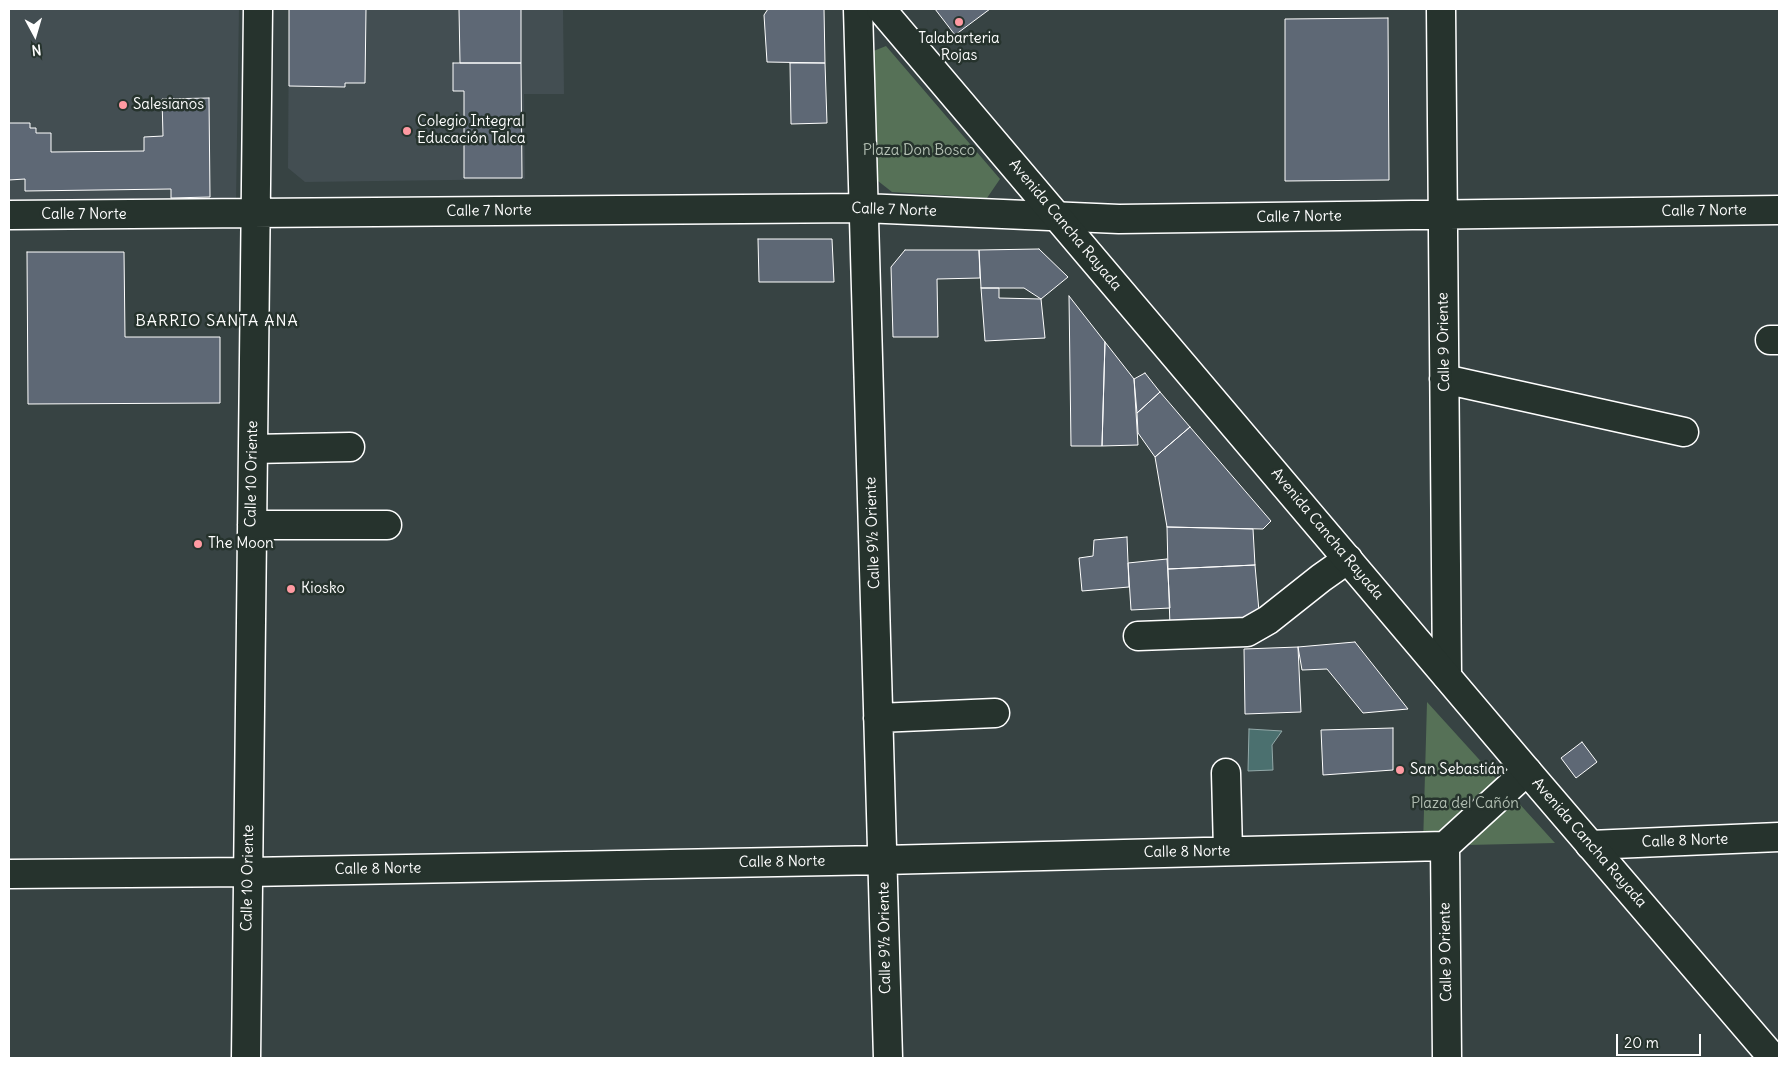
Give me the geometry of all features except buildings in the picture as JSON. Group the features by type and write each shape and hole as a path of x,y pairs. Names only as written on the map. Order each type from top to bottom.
{"street":[{"name":"Calle 10 Oriente","path":"246,1058 258,9"},
{"name":"Calle 9½ Oriente","path":"858,9 888,1058"},
{"name":"Avenida Cancha Rayada","path":"881,9 1590,845 1774,1058"},
{"name":"Calle 9 Oriente","path":"1440,9 1447,676"},
{"name":"Calle 7 Norte","path":"9,215 863,208 1119,219 1779,210"},
{"path":"1444,379 1684,432"},
{"path":"252,449 350,447"},
{"path":"252,525 387,524"},
{"path":"1138,636 1247,632 1268,620 1321,578 1348,560"},
{"path":"878,718 995,713"},
{"path":"1445,846 1528,771"},
{"path":"1226,773 1228,851"},
{"name":"Calle 8 Norte","path":"1590,845 1779,837"},
{"name":"Calle 9 Oriente","path":"1445,846 1447,1058"},
{"name":"Calle 8 Norte","path":"9,874 248,872 883,860 1445,846"}],"shaded area":[{"name":"Salesianos","path":"9,9 239,9 236,202 9,201"},
{"name":"Colegio Integral Educación Talca","path":"289,9 563,9 564,94 524,94 525,179 305,182 288,168"}],"green space":[{"name":"Plaza Don Bosco","path":"886,46 1000,179 987,198 892,192 878,181 871,52"},
{"name":"Plaza del Cañón","path":"1427,702 1555,843 1423,846"}],"water":[{"path":"1249,729 1282,731 1272,745 1273,770 1248,771"}],"place":[{"name":"Talabarteria Rojas","path":"959,22"},
{"name":"Salesianos","path":"123,105"},
{"name":"Colegio Integral Educación Talca","path":"407,131"},
{"name":"The Moon","path":"198,544"},
{"name":"Kiosko","path":"291,589"},
{"name":"San Sebastián","path":"1400,770"}],"district":[{"name":"BARRIO SANTA ANA","path":"217,321"}]}
